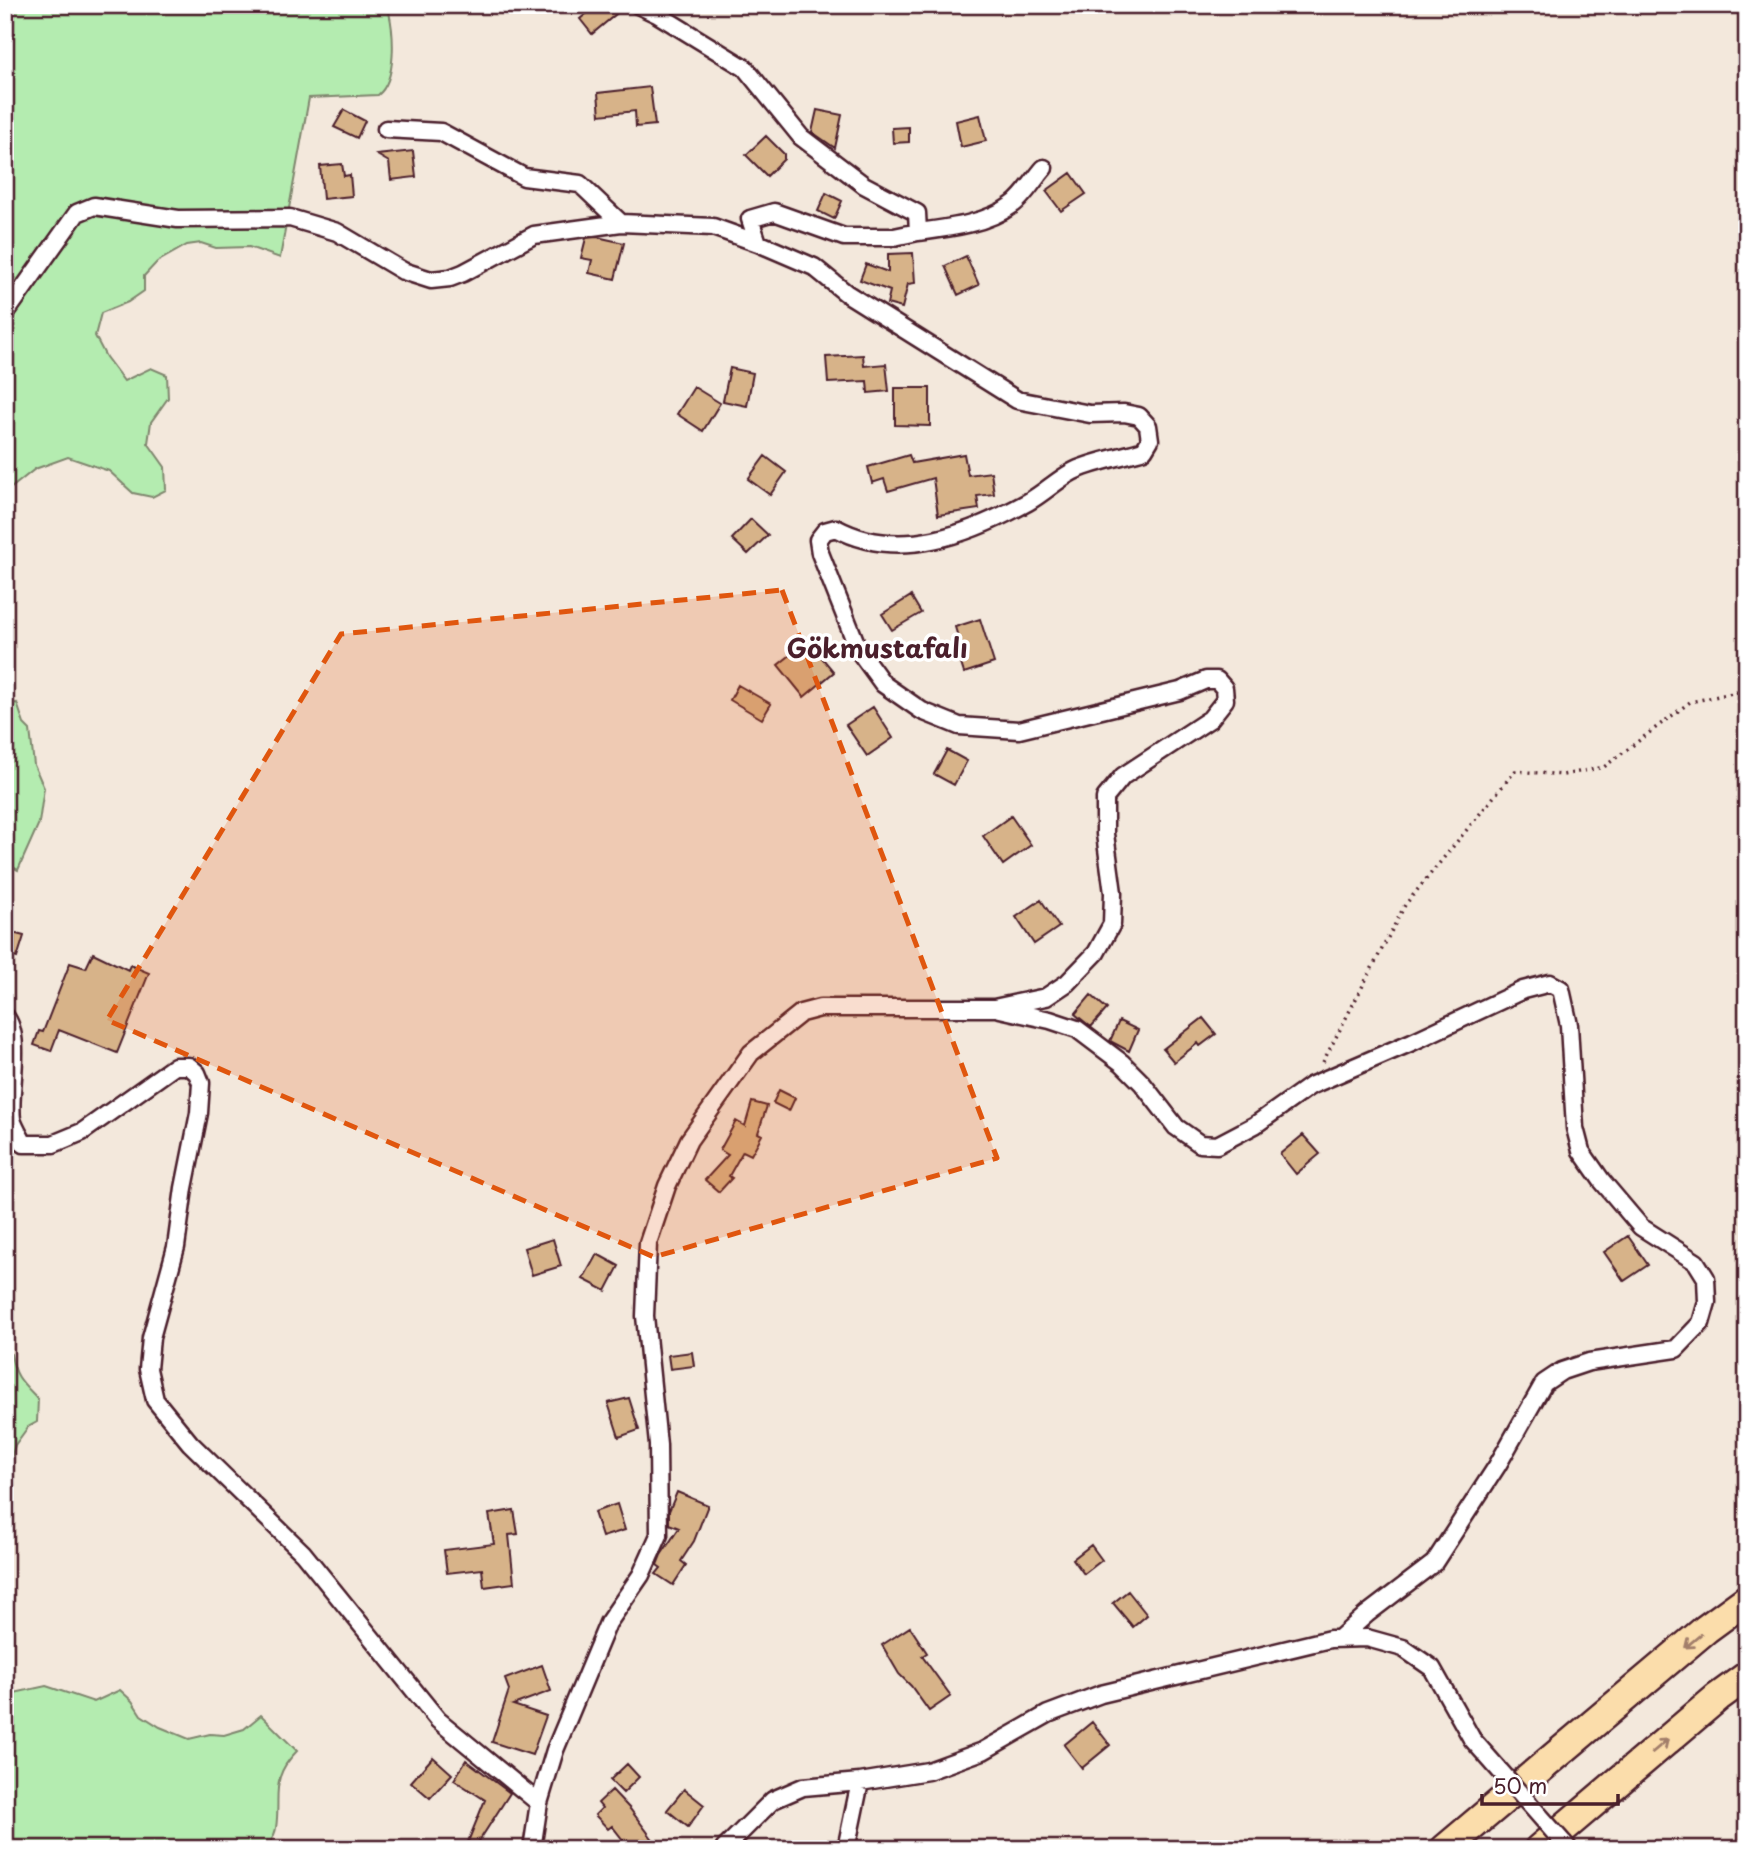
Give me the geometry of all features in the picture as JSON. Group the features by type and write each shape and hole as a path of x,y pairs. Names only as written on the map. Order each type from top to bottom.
{"highway":[{"path":"1445,1849 1706,1629 1747,1599"},
{"path":"1539,1849 1718,1697 1747,1676"}],"street":[{"path":"638,5 745,68 801,137 863,185 917,214 918,232"},
{"path":"386,129 441,132 524,177 580,184 621,223"},
{"path":"758,243 750,219 774,212 844,237 894,237 946,229 983,219 1013,205 1044,168"},
{"path":"5,314 77,213 94,206 178,219 290,218 337,232 403,271 431,279 450,278 463,273 534,235 621,223 713,227 814,267 846,293 1017,400 1090,415 1124,413 1139,416 1148,426 1150,440 1144,450 1074,470 1029,502 954,537 908,544 855,538 836,528 825,531 818,540 820,554 859,650 883,684 922,711 959,726 1019,730 1180,691 1206,680 1217,680 1224,688 1225,700 1210,719 1123,776 1105,798 1105,834 1113,892 1112,924 1096,953 1067,983 1046,997 994,1008"},
{"path":"532,1849 539,1803 555,1750 608,1623 641,1575 659,1535 658,1445 645,1316 648,1243 667,1186 689,1140 751,1053 801,1013 820,1007 994,1008 1050,1020 1077,1029 1122,1063 1142,1083 1176,1126 1200,1144 1217,1145 1255,1125 1310,1086 1523,990 1550,984 1560,989 1569,1025 1575,1128 1581,1151 1602,1181 1641,1227 1696,1262 1706,1278 1707,1302 1701,1323 1676,1349 1588,1362 1562,1371 1544,1383 1497,1466 1434,1563 1340,1638"},
{"path":"5,1016 9,1020 14,1054 12,1120 24,1144 53,1144 82,1132 175,1066 189,1066 197,1073 201,1083 199,1113 176,1247 150,1338 148,1369 155,1399 190,1443 303,1553 439,1720 539,1803"},
{"path":"724,1849 773,1800 803,1787 859,1782 928,1771 983,1751 1048,1714 1101,1694 1330,1639 1367,1638 1403,1648 1432,1668 1472,1739 1569,1849"},
{"path":"846,1849 859,1782"}],"path":[{"path":"1310,1086 1405,905 1515,771 1563,775 1604,767 1690,702 1747,690"}],"highlighted area":[{"path":"782,590 997,1158 654,1257 107,1020 341,634"}],"green space":[{"path":"5,5 386,5 389,12 393,44 391,68 384,88 378,95 309,98 280,258 249,247 216,248 201,243 187,245 157,262 144,276 144,291 128,302 101,313 95,336 106,357 124,381 151,368 167,375 168,398 151,422 148,443 165,467 166,490 152,497 133,493 109,471 68,457 35,469 5,493"},
{"path":"17,703 24,724 30,730 34,765 44,788 39,823 18,870 5,863 5,705"},
{"path":"5,1352 11,1354 20,1379 38,1399 37,1422 28,1427 15,1445 8,1469 15,1498 5,1535"},
{"path":"46,1686 94,1702 120,1690 132,1701 141,1715 160,1727 189,1739 210,1734 224,1735 244,1729 261,1715 297,1751 288,1761 279,1779 276,1828 268,1849 5,1849 5,1695"}],"building":[{"path":"597,5 609,5 616,14 592,34 580,19"},
{"path":"650,87 655,125 636,127 635,111 600,115 598,93"},
{"path":"344,110 365,121 357,138 334,127"},
{"path":"817,110 842,115 835,148 812,132"},
{"path":"980,115 986,141 961,147 956,121"},
{"path":"909,127 909,142 893,143 892,128"},
{"path":"766,136 784,154 784,159 767,176 746,155"},
{"path":"413,151 416,177 391,180 389,162 377,155"},
{"path":"342,164 344,176 350,175 352,196 323,199 320,166"},
{"path":"1071,173 1086,194 1061,211 1046,191"},
{"path":"826,193 842,201 834,219 818,211"},
{"path":"597,237 624,243 615,279 589,273 592,260 581,258 586,238"},
{"path":"913,253 915,283 908,284 902,308 887,304 890,291 860,280 866,264 888,272 888,254"},
{"path":"966,256 979,285 958,295 945,266"},
{"path":"863,355 864,366 886,364 889,391 868,393 867,381 828,383 826,357"},
{"path":"730,368 753,373 747,406 723,401"},
{"path":"694,387 720,403 703,431 677,414"},
{"path":"895,388 930,388 930,426 895,425"},
{"path":"964,454 968,475 991,472 994,494 977,496 979,509 938,515 933,478 888,491 884,479 872,483 868,467 909,455 912,463"},
{"path":"765,456 786,472 770,495 748,479"},
{"path":"751,519 768,535 748,554 732,539"},
{"path":"911,596 921,613 892,630 882,614"},
{"path":"980,619 994,663 964,673 953,639 958,637 955,627"},
{"path":"808,641 834,672 804,697 778,665"},
{"path":"738,685 771,704 762,719 730,700"},
{"path":"873,707 893,738 867,756 846,725"},
{"path":"947,750 967,761 954,785 934,774"},
{"path":"1011,816 1031,845 1003,865 983,836"},
{"path":"1041,900 1059,927 1034,944 1016,917"},
{"path":"5,931 24,936 17,958 5,954"},
{"path":"93,953 128,970 130,965 149,973 117,1053 59,1030 51,1051 34,1045 39,1031 43,1032 70,963 86,968"},
{"path":"1091,995 1107,1009 1091,1027 1075,1014"},
{"path":"1203,1018 1216,1034 1200,1046 1198,1043 1174,1062 1163,1049"},
{"path":"1119,1021 1138,1030 1129,1051 1110,1041"},
{"path":"779,1090 795,1098 789,1111 773,1103"},
{"path":"752,1102 767,1106 758,1133 762,1135 751,1155 743,1151 729,1176 732,1178 719,1192 705,1180 728,1155 720,1150 736,1121 745,1126"},
{"path":"1303,1135 1320,1154 1296,1174 1280,1154"},
{"path":"1628,1236 1648,1265 1624,1281 1604,1252"},
{"path":"553,1239 561,1266 532,1275 524,1248"},
{"path":"597,1254 619,1266 606,1291 583,1279"},
{"path":"692,1352 694,1366 670,1369 668,1355"},
{"path":"629,1398 639,1430 619,1437 608,1403"},
{"path":"677,1492 708,1505 694,1541 681,1561 686,1565 673,1585 656,1574 661,1568 657,1565 661,1555 679,1528 669,1524 669,1511"},
{"path":"617,1504 625,1530 602,1537 594,1512"},
{"path":"514,1510 518,1534 509,1535 514,1583 484,1587 482,1569 447,1573 444,1550 494,1544 489,1514"},
{"path":"1091,1545 1102,1560 1084,1574 1073,1559"},
{"path":"1128,1591 1147,1615 1133,1627 1113,1603"},
{"path":"910,1627 927,1653 922,1656 951,1696 929,1711 899,1674 882,1645"},
{"path":"542,1665 551,1691 513,1705 546,1716 532,1755 492,1742 509,1690 505,1679"},
{"path":"1092,1722 1110,1745 1082,1768 1064,1745"},
{"path":"433,1757 452,1774 430,1798 411,1782"},
{"path":"466,1760 510,1793 474,1849 465,1849 485,1800 454,1780"},
{"path":"627,1764 639,1777 623,1793 610,1780"},
{"path":"684,1789 704,1805 688,1827 667,1810"},
{"path":"612,1790 660,1849 630,1849 612,1826 608,1829 595,1815 602,1808 598,1803"}],"district":[{"name":"Gökmustafalı","path":"877,649"}]}
